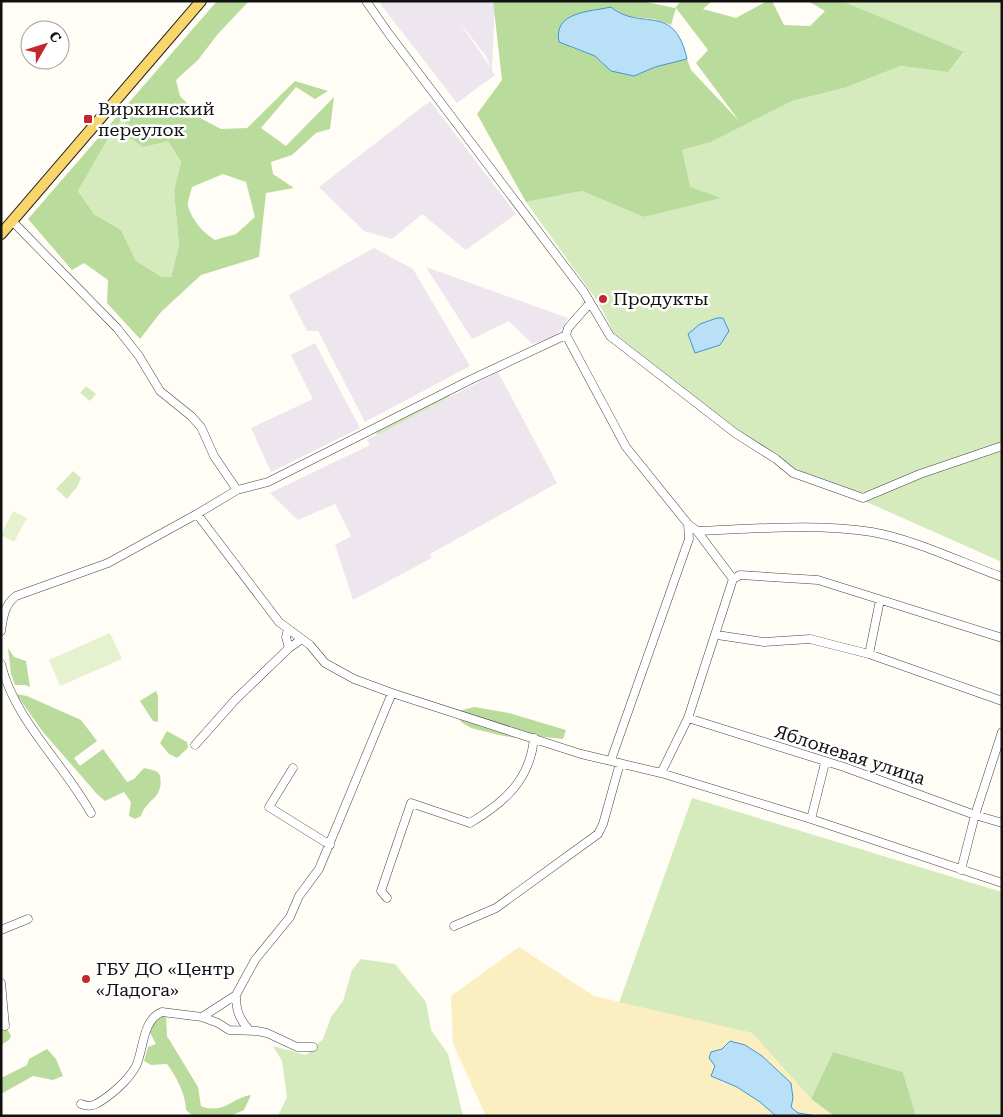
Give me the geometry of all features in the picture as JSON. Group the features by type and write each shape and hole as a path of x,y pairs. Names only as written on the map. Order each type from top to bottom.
{"main road":[{"path":"1,234 200,1"}],"street":[{"path":"366,1 590,303 610,336 734,433 776,459 793,473 821,485 863,498 920,474 1002,446"},
{"path":"12,221 117,328 139,356 160,391 191,416 201,427 214,456 237,490"},
{"path":"590,303 568,328 566,335 626,447 688,524 697,531 733,579"},
{"path":"1,632 5,610 16,596 108,563 237,490 268,482 472,379 566,335"},
{"path":"197,514 268,608 288,629 302,639 324,663 334,669 392,694 581,754 661,772 811,819 1002,884"},
{"path":"611,760 688,539 688,524"},
{"path":"697,531 843,529 873,533 927,549 1002,577"},
{"path":"661,772 688,718 733,579 740,575 818,580 1002,638"},
{"path":"869,654 880,600"},
{"path":"288,629 286,637 290,648"},
{"path":"716,635 764,642 810,639 869,654 1002,701"},
{"path":"195,745 235,700 302,639"},
{"path":"1,664 4,678 20,710 75,785 91,813"},
{"path":"202,1017 236,995 259,954 290,917 299,896 319,869 392,694"},
{"name":"Яблоневая улица","path":"688,718 926,796 975,816 1002,823"},
{"path":"961,870 975,816 1002,732"},
{"path":"387,898 381,891 411,803 470,823 488,812 511,793 532,758 534,738"},
{"path":"811,819 825,762"},
{"path":"454,926 496,908 598,834 620,763"},
{"path":"293,768 269,807 330,845"},
{"path":"1,930 28,919"},
{"path":"1,982 5,1026"},
{"path":"236,995 236,1008 240,1019 249,1030"},
{"path":"81,1104 87,1106 96,1104 131,1074 141,1054 148,1026 156,1014 162,1012 202,1017 218,1023 229,1030 241,1032 249,1030 268,1034 297,1047 313,1047"}],"shaded area":[{"path":"378,1 495,1 492,71 495,75 457,103","holes":["457,19 486,56 491,68"]},
{"path":"430,101 516,214 466,250 422,214 392,239 364,231 319,187"},
{"path":"374,248 413,269 470,366 365,422 318,331 307,331 289,295"},
{"path":"426,267 568,318 562,329 553,337 532,344 509,321 472,339"},
{"path":"315,343 360,428 271,472 251,428 313,399 291,355"},
{"path":"498,372 557,483 430,554 432,558 353,600 335,545 351,536 335,504 298,520 270,493 370,445 367,440"}],"green space":[{"path":"217,1 249,1 217,35 198,60 176,80 180,96 202,119 221,129 247,128 295,81 328,91 315,99 296,87 261,128 286,146 334,97 330,129 316,133 292,155 271,162 273,174 294,188 266,193 259,257 201,275 161,312 140,339 107,303 108,280 84,263 72,270 28,219","holes":["125,115 128,136 143,147 168,141 181,162 174,191 179,245 171,277 162,277 136,261 121,230 94,214 78,191 110,135","223,174 246,182 255,217 236,234 215,240 202,230 195,221 188,202 192,187"]},
{"path":"493,1 642,1 675,8 681,1 712,1 703,9 736,18 767,1 772,1 784,25 810,26 825,11 808,1 842,1 964,52 948,72 901,66 844,88 792,101 711,142 682,150 690,187 721,198 644,217 582,191 526,202 477,114 502,80","holes":["676,8 708,50 696,63 740,122 691,70 687,59 655,67 634,76 611,71 595,56 570,47 622,16 654,19 671,25"]},
{"path":"842,1 1002,1 1002,562 783,465 614,333 598,302 526,202 582,191 644,217 719,198 689,187 681,150 711,142 792,101 844,88 901,66 948,72 964,53"},
{"path":"125,114 168,141 181,162 174,191 179,245 171,277 162,277 136,261 121,230 94,214 78,191 110,135"},
{"path":"86,386 96,394 90,401 80,393"},
{"path":"448,392 451,395 448,398 378,435 376,434 376,430"},
{"path":"73,471 81,478 77,487 67,499 56,489"},
{"path":"13,511 27,518 14,542 1,535"},
{"path":"110,633 122,659 60,686 49,660"},
{"path":"8,648 14,657 26,661 30,687 15,685 11,674"},
{"path":"156,691 158,696 158,722 153,721 140,701"},
{"path":"16,694 27,696 81,720 97,741 74,758 80,766 103,749 127,782 134,779 144,768 156,771 160,775 160,789 141,816 135,819 129,816 131,802 124,792 105,801 97,794 43,732"},
{"path":"474,707 509,713 566,730 563,739 528,735 516,738 471,728 461,722 455,712"},
{"path":"167,731 187,742 188,748 177,758 169,754 160,743"},
{"path":"692,798 1002,892 1002,1116 916,1116 903,1072 833,1052 811,1099 752,1033 619,1003"},
{"path":"361,959 395,964 426,1002 431,1030 448,1054 463,1116 278,1116 287,1097 282,1061 273,1046 306,1055 323,1039 331,1017 343,1001 352,970"},
{"path":"163,1015 166,1016 167,1036 198,1087 201,1106 209,1108 222,1107 251,1095 244,1110 230,1116 193,1116 186,1110 180,1086 167,1064 151,1065 144,1061 148,1047 156,1044 150,1033 153,1025"},
{"path":"1,1029 7,1029 11,1036 9,1040 1,1045"},
{"path":"47,1049 56,1059 63,1076 53,1080 33,1076 1,1094 1,1078 27,1065 29,1059"},
{"path":"833,1052 903,1072 916,1116 834,1116 811,1099"}],"sand":[{"path":"519,947 594,996 752,1033 811,1099 834,1116 797,1113 790,1107 792,1093 788,1082 780,1075 755,1069 715,1066 722,1082 737,1087 760,1102 776,1116 486,1116 453,1044 451,996"}],"water":[{"path":"611,7 622,14 665,24 674,30 681,41 687,59 655,67 634,76 611,71 595,56 559,42 561,25 567,19 583,12"},
{"path":"717,318 723,318 729,331 720,345 695,353 688,334 700,324"},
{"path":"730,1041 745,1045 762,1056 791,1083 793,1098 791,1107 798,1113 817,1116 776,1116 760,1102 737,1087 711,1076 715,1066 709,1058 711,1052 722,1049"}],"place":[{"name":"Виркинский переулок","path":"88,119"},
{"name":"Продукты","path":"603,299"},
{"name":"ГБУ ДО «Центр «Ладога»","path":"86,979"}]}
